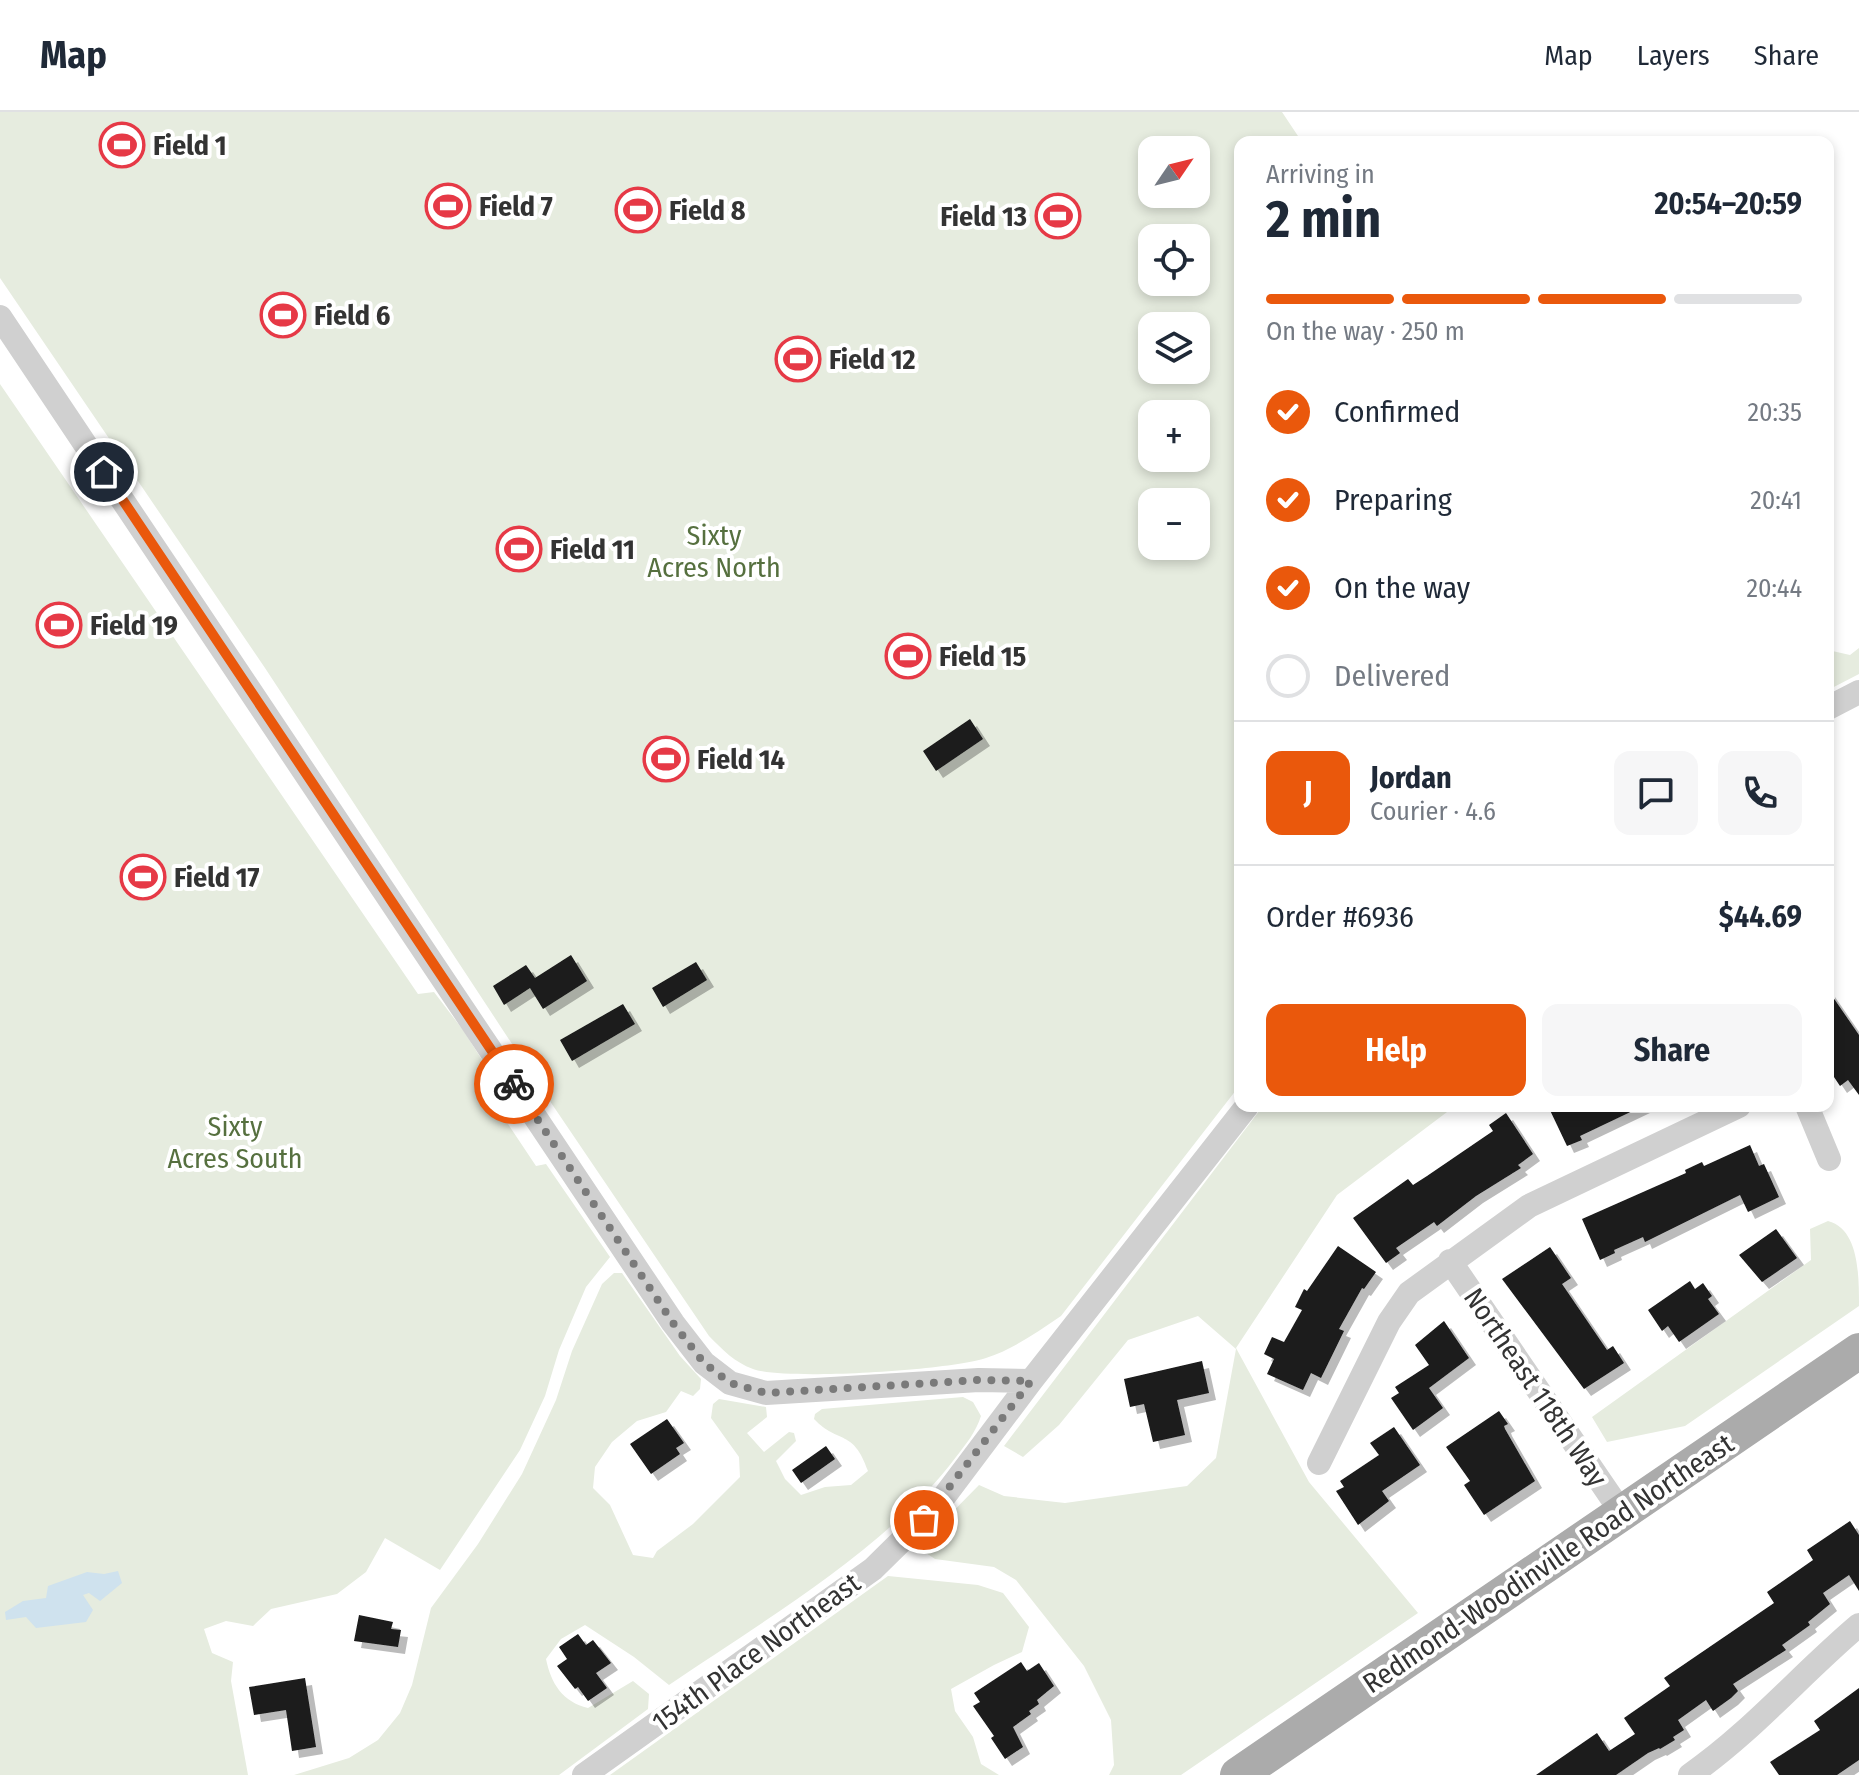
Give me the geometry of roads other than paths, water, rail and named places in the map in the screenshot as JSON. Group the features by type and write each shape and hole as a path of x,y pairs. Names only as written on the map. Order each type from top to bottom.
{"main road":[{"name":"Redmond-Woodinville Road Northeast","path":"1238,1775 1859,1351"}],"street":[{"path":"0,317 673,1323 704,1363 730,1383 766,1393 979,1380 1031,1381"},
{"path":"1834,705 1859,692"},
{"name":"154th Place Northeast","path":"584,1775 873,1569 937,1506 1242,1112"},
{"path":"1319,1463 1389,1322 1409,1293 1529,1206 1726,1112"},
{"path":"1809,1112 1829,1159"},
{"name":"Northeast 118th Way","path":"1450,1261 1622,1513"},
{"path":"1690,1775 1753,1724 1859,1625"}],"water":[{"path":"118,1571 122,1583 100,1601 89,1593 83,1595 93,1610 86,1622 36,1628 26,1617 6,1620 5,1612 23,1601 46,1598 48,1586 87,1572 104,1574"}],"place":[{"name":"Field 1","path":"122,145"},
{"name":"Field 7","path":"448,206"},
{"name":"Field 8","path":"638,210"},
{"name":"Field 13","path":"1058,216"},
{"name":"Field 6","path":"283,315"},
{"name":"Field 12","path":"798,359"},
{"name":"Field 11","path":"519,549"},
{"name":"Field 19","path":"59,625"},
{"name":"Field 15","path":"908,656"},
{"name":"Field 14","path":"666,759"},
{"name":"Field 17","path":"143,877"}],"park label":[{"name":"Sixty Acres North","path":"714,551"},
{"name":"Sixty Acres South","path":"235,1142"}]}
